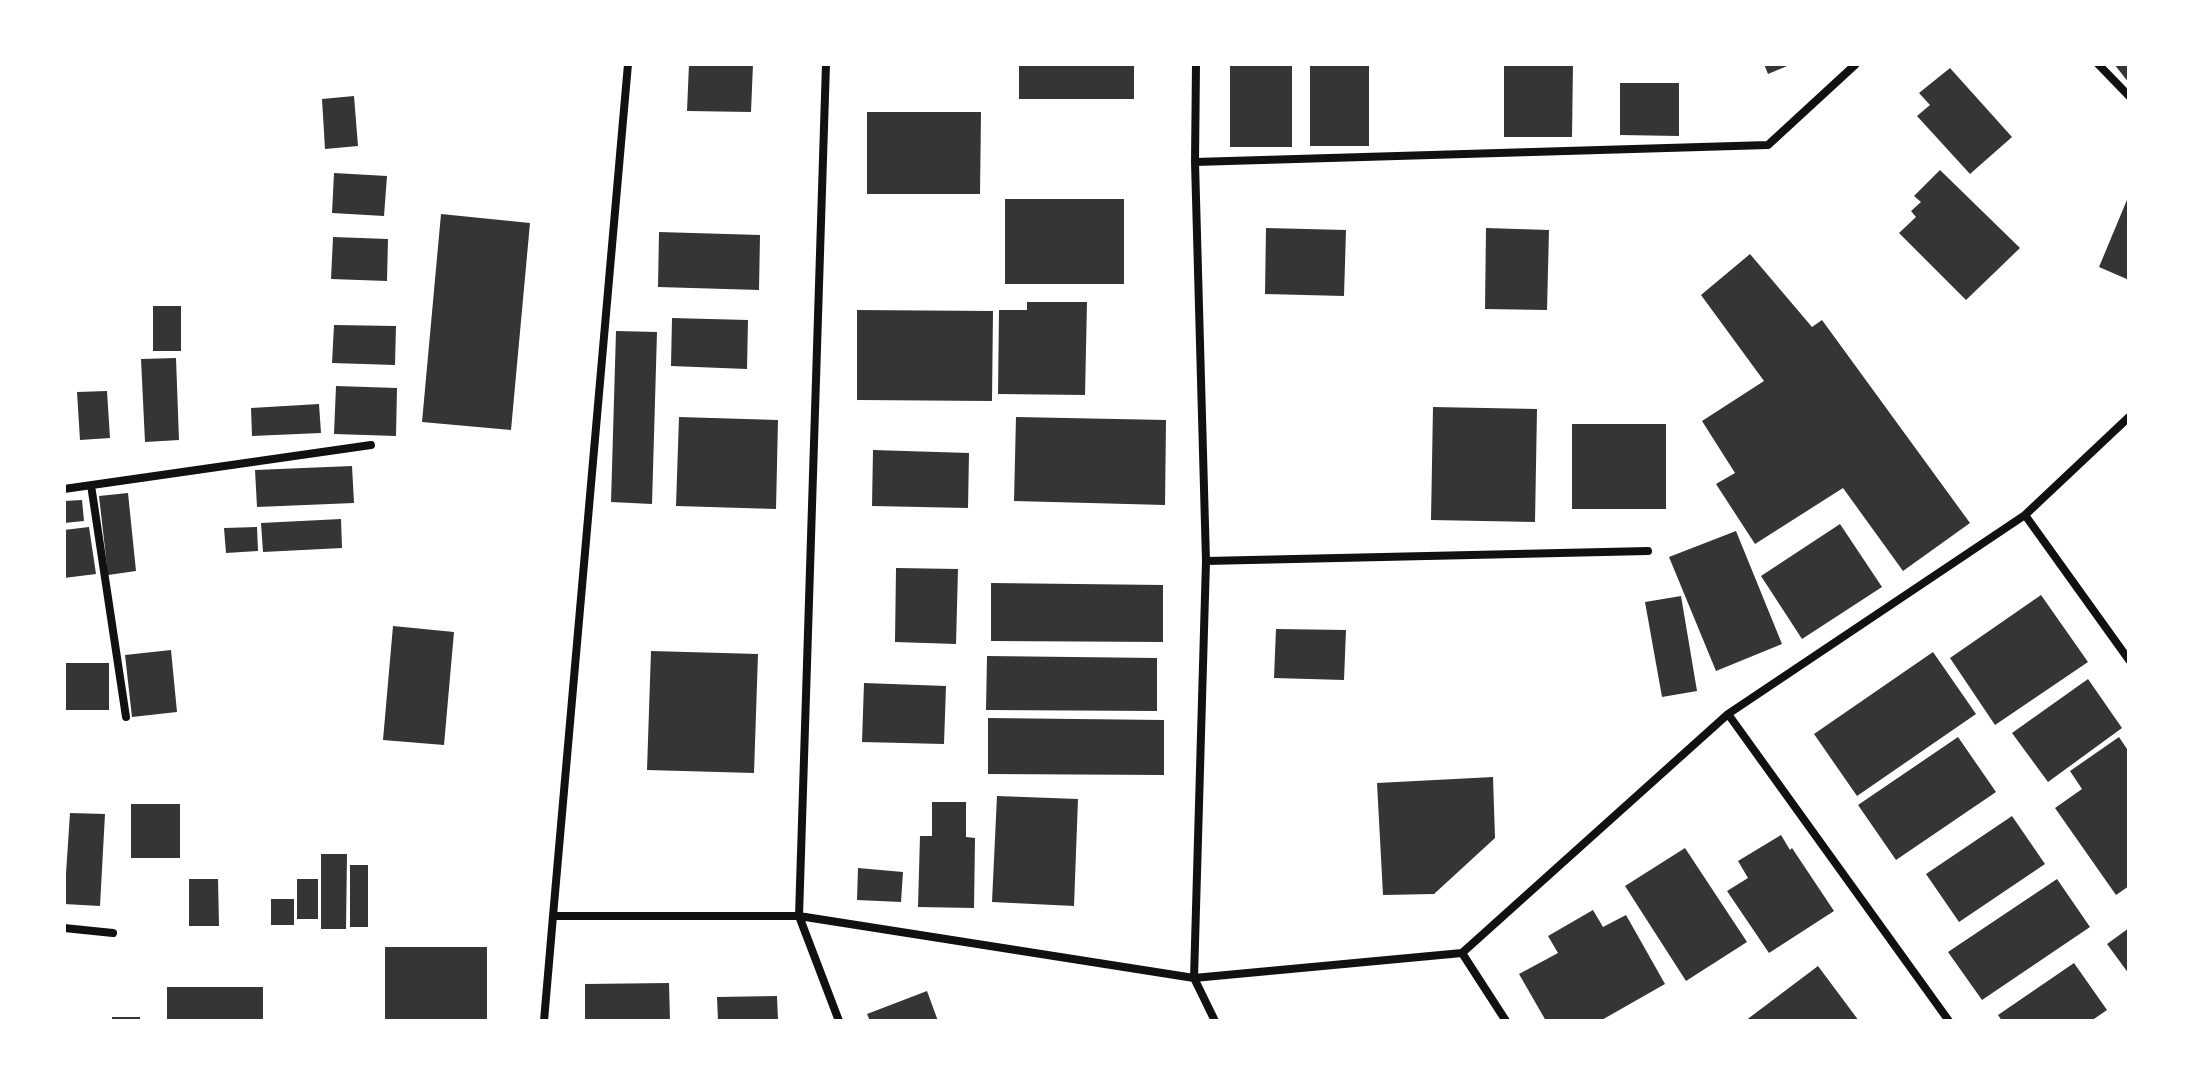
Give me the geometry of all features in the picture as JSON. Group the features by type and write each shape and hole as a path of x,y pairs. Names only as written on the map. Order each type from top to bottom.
{"street":[{"path":"544,1021 628,64"},
{"path":"826,64 799,916 839,1021"},
{"path":"1196,64 1195,162 1206,561 1194,978 1215,1021"},
{"path":"1195,162 1768,145 1856,64"},
{"path":"2098,64 2129,96"},
{"path":"553,916 799,916 1194,978 1462,953 1728,714 2025,515 2129,417"},
{"path":"64,489 371,445"},
{"path":"91,485 126,717"},
{"path":"2025,515 2129,660"},
{"path":"1206,561 1648,551"},
{"path":"1728,714 1949,1021"},
{"path":"64,928 113,933"},
{"path":"1462,953 1506,1021"}],"building":[{"path":"689,64 753,64 751,112 687,111"},
{"path":"1019,64 1134,64 1134,99 1019,99"},
{"path":"1230,64 1292,64 1292,147 1230,147"},
{"path":"1310,64 1369,64 1369,146 1310,146"},
{"path":"1504,64 1573,64 1572,137 1504,137"},
{"path":"1764,64 1792,64 1768,74"},
{"path":"2114,64 2129,64 2129,83"},
{"path":"1950,68 2012,137 1970,174 1917,116 1930,105 1919,93"},
{"path":"1620,83 1679,83 1679,136 1620,135"},
{"path":"354,96 358,146 325,149 322,99"},
{"path":"867,112 981,112 980,194 867,194"},
{"path":"1940,170 2020,248 1966,300 1899,233 1916,217 1911,211 1921,202 1914,196"},
{"path":"334,173 387,176 384,216 332,213"},
{"path":"2129,195 2129,280 2099,267"},
{"path":"1005,199 1124,199 1124,284 1005,284"},
{"path":"441,214 530,223 511,430 422,422"},
{"path":"1266,228 1346,230 1344,296 1265,294"},
{"path":"1486,228 1549,230 1547,310 1485,309"},
{"path":"659,232 760,235 759,290 658,287"},
{"path":"333,237 388,239 387,281 331,279"},
{"path":"1750,254 1812,327 1822,320 1970,523 1903,571 1843,488 1755,544 1716,484 1735,473 1702,421 1764,381 1701,295"},
{"path":"1027,302 1087,302 1085,395 998,394 999,310 1027,310"},
{"path":"153,306 181,306 181,351 153,351"},
{"path":"857,310 993,311 992,401 857,400"},
{"path":"672,318 748,320 747,369 671,366"},
{"path":"334,325 396,326 395,365 332,363"},
{"path":"616,331 657,332 652,504 611,502"},
{"path":"176,358 179,440 145,442 141,359"},
{"path":"336,386 397,388 396,436 334,434"},
{"path":"107,391 110,438 80,440 77,392"},
{"path":"319,404 321,433 252,436 251,408"},
{"path":"1433,407 1537,409 1535,522 1431,520"},
{"path":"679,417 778,420 776,509 676,506"},
{"path":"1016,417 1166,420 1165,505 1014,501"},
{"path":"1572,424 1666,424 1666,509 1572,509"},
{"path":"873,450 969,453 968,508 872,506"},
{"path":"352,466 354,503 257,507 255,470"},
{"path":"128,493 136,571 108,575 99,496"},
{"path":"82,500 84,521 64,523 64,501"},
{"path":"341,519 342,548 263,552 261,523"},
{"path":"1840,524 1882,587 1802,639 1761,576"},
{"path":"89,527 96,574 64,578 64,530"},
{"path":"257,527 258,551 226,553 224,528"},
{"path":"1736,531 1782,644 1716,671 1669,557"},
{"path":"896,568 958,569 956,644 895,642"},
{"path":"991,583 1163,585 1163,642 991,641"},
{"path":"2041,595 2088,662 1995,725 1950,658"},
{"path":"1681,596 1697,691 1662,697 1645,602"},
{"path":"393,626 454,632 444,745 383,740"},
{"path":"1276,629 1346,630 1344,680 1274,678"},
{"path":"171,650 177,712 132,717 125,655"},
{"path":"651,651 758,654 754,773 647,770"},
{"path":"1933,652 1976,714 1857,796 1814,734"},
{"path":"987,656 1157,658 1157,711 986,710"},
{"path":"64,663 109,663 109,710 64,710"},
{"path":"2088,679 2122,728 2048,782 2012,733"},
{"path":"864,683 946,686 944,744 862,742"},
{"path":"988,718 1164,720 1164,775 988,774"},
{"path":"1958,737 1996,792 1896,860 1858,805"},
{"path":"2119,737 2129,752 2129,886 2116,895 2055,808 2082,789 2070,771"},
{"path":"1493,777 1495,838 1434,894 1383,895 1377,783"},
{"path":"997,796 1078,799 1074,906 992,902"},
{"path":"932,802 966,802 966,837 975,838 974,908 918,907 920,836 932,836"},
{"path":"131,804 180,804 180,858 131,858"},
{"path":"70,813 105,814 100,906 64,904"},
{"path":"2012,816 2045,864 1959,922 1926,874"},
{"path":"1781,835 1834,911 1769,953 1727,891 1748,878 1738,861"},
{"path":"1685,848 1747,942 1686,981 1625,886"},
{"path":"321,854 347,854 346,929 321,929"},
{"path":"350,865 368,865 368,927 350,927"},
{"path":"858,868 903,872 901,902 857,900"},
{"path":"189,879 218,879 219,926 189,926"},
{"path":"297,879 318,879 318,919 297,919"},
{"path":"2057,879 2090,927 1982,1000 1948,952"},
{"path":"271,899 294,899 294,925 271,925"},
{"path":"1593,910 1603,927 1626,915 1665,984 1600,1021 1546,1021 1519,974 1558,953 1548,936"},
{"path":"2129,928 2129,974 2107,944"},
{"path":"385,947 487,947 487,1021 385,1021"},
{"path":"2074,963 2107,1010 2091,1021 2002,1021 1998,1015"},
{"path":"1818,966 1859,1021 1745,1021"},
{"path":"669,983 670,1021 585,1021 585,984"},
{"path":"167,987 263,987 263,1021 167,1021"},
{"path":"927,991 938,1021 870,1021 867,1014"},
{"path":"777,996 778,1021 718,1021 717,997"},
{"path":"112,1017 140,1017 140,1021 112,1021"}]}
